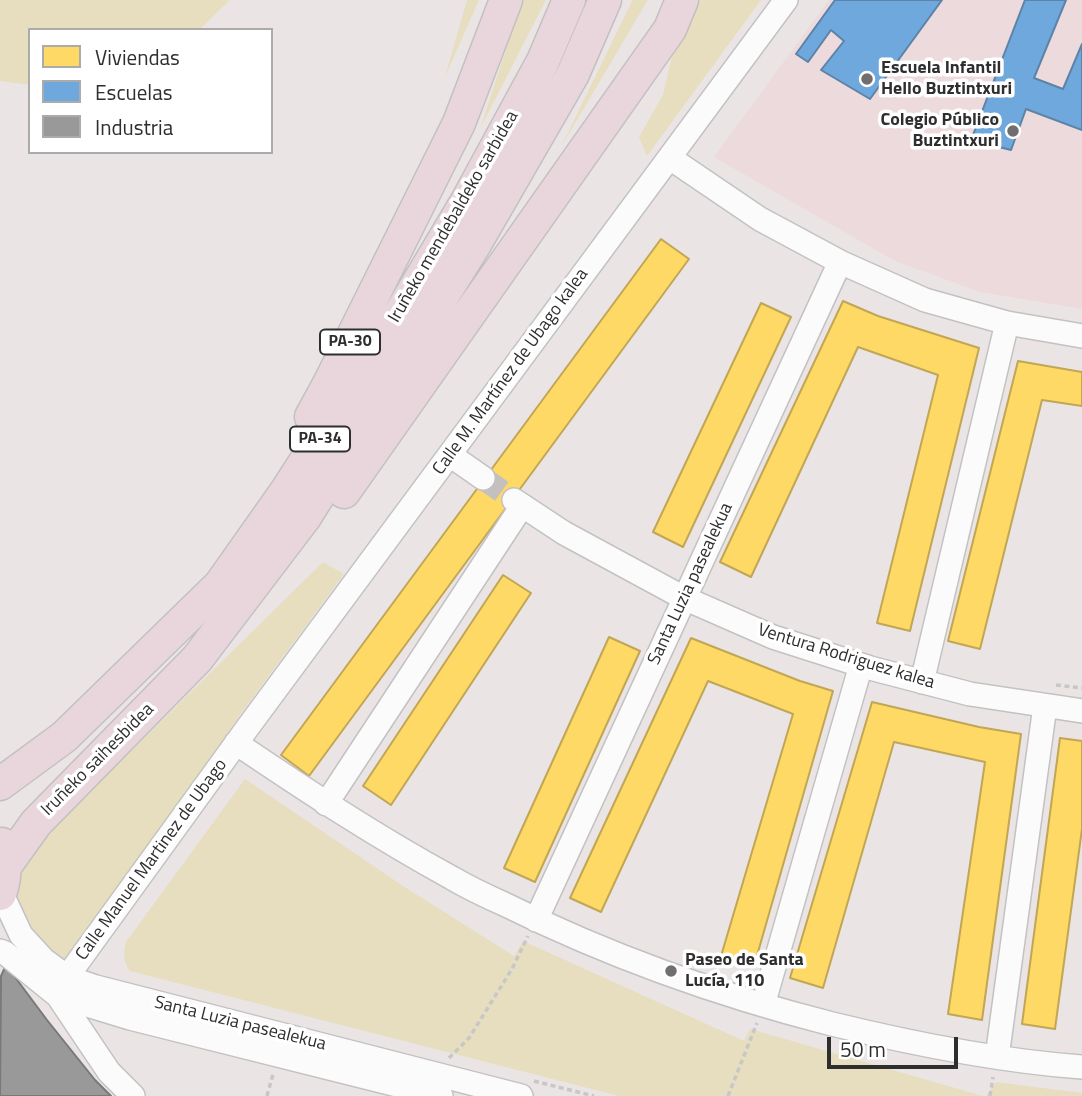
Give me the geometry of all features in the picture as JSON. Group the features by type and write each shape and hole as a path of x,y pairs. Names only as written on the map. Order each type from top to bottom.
{"highway":[{"name":"PA-30","path":"0,784 64,737 146,657 208,579 268,494 330,384 459,123 506,0"},
{"name":"Iruñeko mendebaldeko sarbidea","path":"146,657 219,585 288,490 392,327 467,201 543,61 569,0"},
{"name":"Iruñeko mendebaldeko sarbidea","path":"197,659 305,517 468,256 573,75 606,0"},
{"path":"561,183 646,46 671,0"},
{"path":"197,659 245,624 308,544 670,29 682,0"},
{"name":"Iruñeko saihesbidea","path":"2,873 36,823 197,659"}],"street":[{"name":"Calle M. Martínez de Ubago kalea","path":"236,743 786,0"},
{"path":"670,158 760,219 840,262 925,300 1007,323 1082,335"},
{"name":"Santa Luzia pasealekua","path":"536,920 840,262"},
{"path":"922,682 1007,323"},
{"path":"450,455 483,478"},
{"name":"Ventura Rodriguez kalea","path":"326,804 518,503 564,533 684,598 773,637 861,665 970,694 1082,711"},
{"path":"763,1006 861,665"},
{"path":"997,1057 1045,706"},
{"path":"236,743 326,804 453,879 536,920 626,959 763,1006 893,1039 997,1057 1082,1067"},
{"name":"Calle Manuel Martinez de Ubago","path":"63,986 236,743"},
{"name":"Santa Luzia pasealekua","path":"2,873 21,935 63,986"},
{"name":"Santa Luzia pasealekua","path":"0,951 63,986 130,1018 442,1096"},
{"path":"63,986 109,1072 133,1096"},
{"name":"Santa Luzia pasealekua","path":"63,986 96,987 521,1096"}],"path":[{"path":"1056,685 1082,688"},
{"path":"442,1064 469,1038 512,969 536,920"},
{"path":"728,1096 763,1006"}],"shaded area":[{"path":"0,0 230,0 201,28 28,28 28,85 0,81"},
{"path":"467,0 479,0 445,77"},
{"path":"522,0 546,0 480,129"},
{"path":"632,0 648,0 561,147 631,3"},
{"path":"700,0 761,0 647,156 639,137 663,95 671,60"},
{"path":"829,0 1082,0 1082,309 980,292 895,261 714,157"},
{"path":"323,562 344,574 237,719 98,934 67,977 1,892 63,818"},
{"path":"245,779 403,886 514,956 523,941 744,1041 750,1029 983,1096 619,1096 130,971 124,957 126,942"},
{"path":"996,1082 1082,1093 1082,1096 986,1096"}],"building: Viviendas":[{"path":"661,239 689,259 309,776 281,755"},
{"path":"843,301 878,316 979,348 910,631 877,623 938,375 858,347 751,577 720,562"},
{"path":"761,303 791,317 683,547 653,532"},
{"path":"1018,361 1082,372 1082,406 1042,400 980,649 948,641"},
{"path":"503,575 531,593 391,805 363,786"},
{"path":"609,637 640,651 535,882 504,868"},
{"path":"691,638 800,681 833,691 754,966 721,956 793,714 708,681 601,912 570,898"},
{"path":"872,702 1021,734 982,1020 948,1014 985,762 894,742 823,988 790,978"},
{"path":"1060,738 1082,741 1082,829 1055,1029 1022,1024"}],"building: Escuelas":[{"name":"Escuela Infantil Hello Buztintxuri","path":"835,0 942,0 870,99 821,70 844,41 831,30 808,62 796,54"},
{"path":"1025,0 1066,0 1034,78 1063,89 1082,44 1082,130 1026,109 1011,150 971,140"}],"building: Industria":[{"path":"6,965 95,1080 111,1096 0,1096 1,976"}],"tunnel":[{"path":"483,478 514,500"}],"place":[{"name":"Escuela Infantil Hello Buztintxuri","path":"867,79"},
{"name":"Colegio Público Buztintxuri","path":"1013,131"},
{"name":"Paseo de Santa Lucía, 110","path":"671,971"}]}
